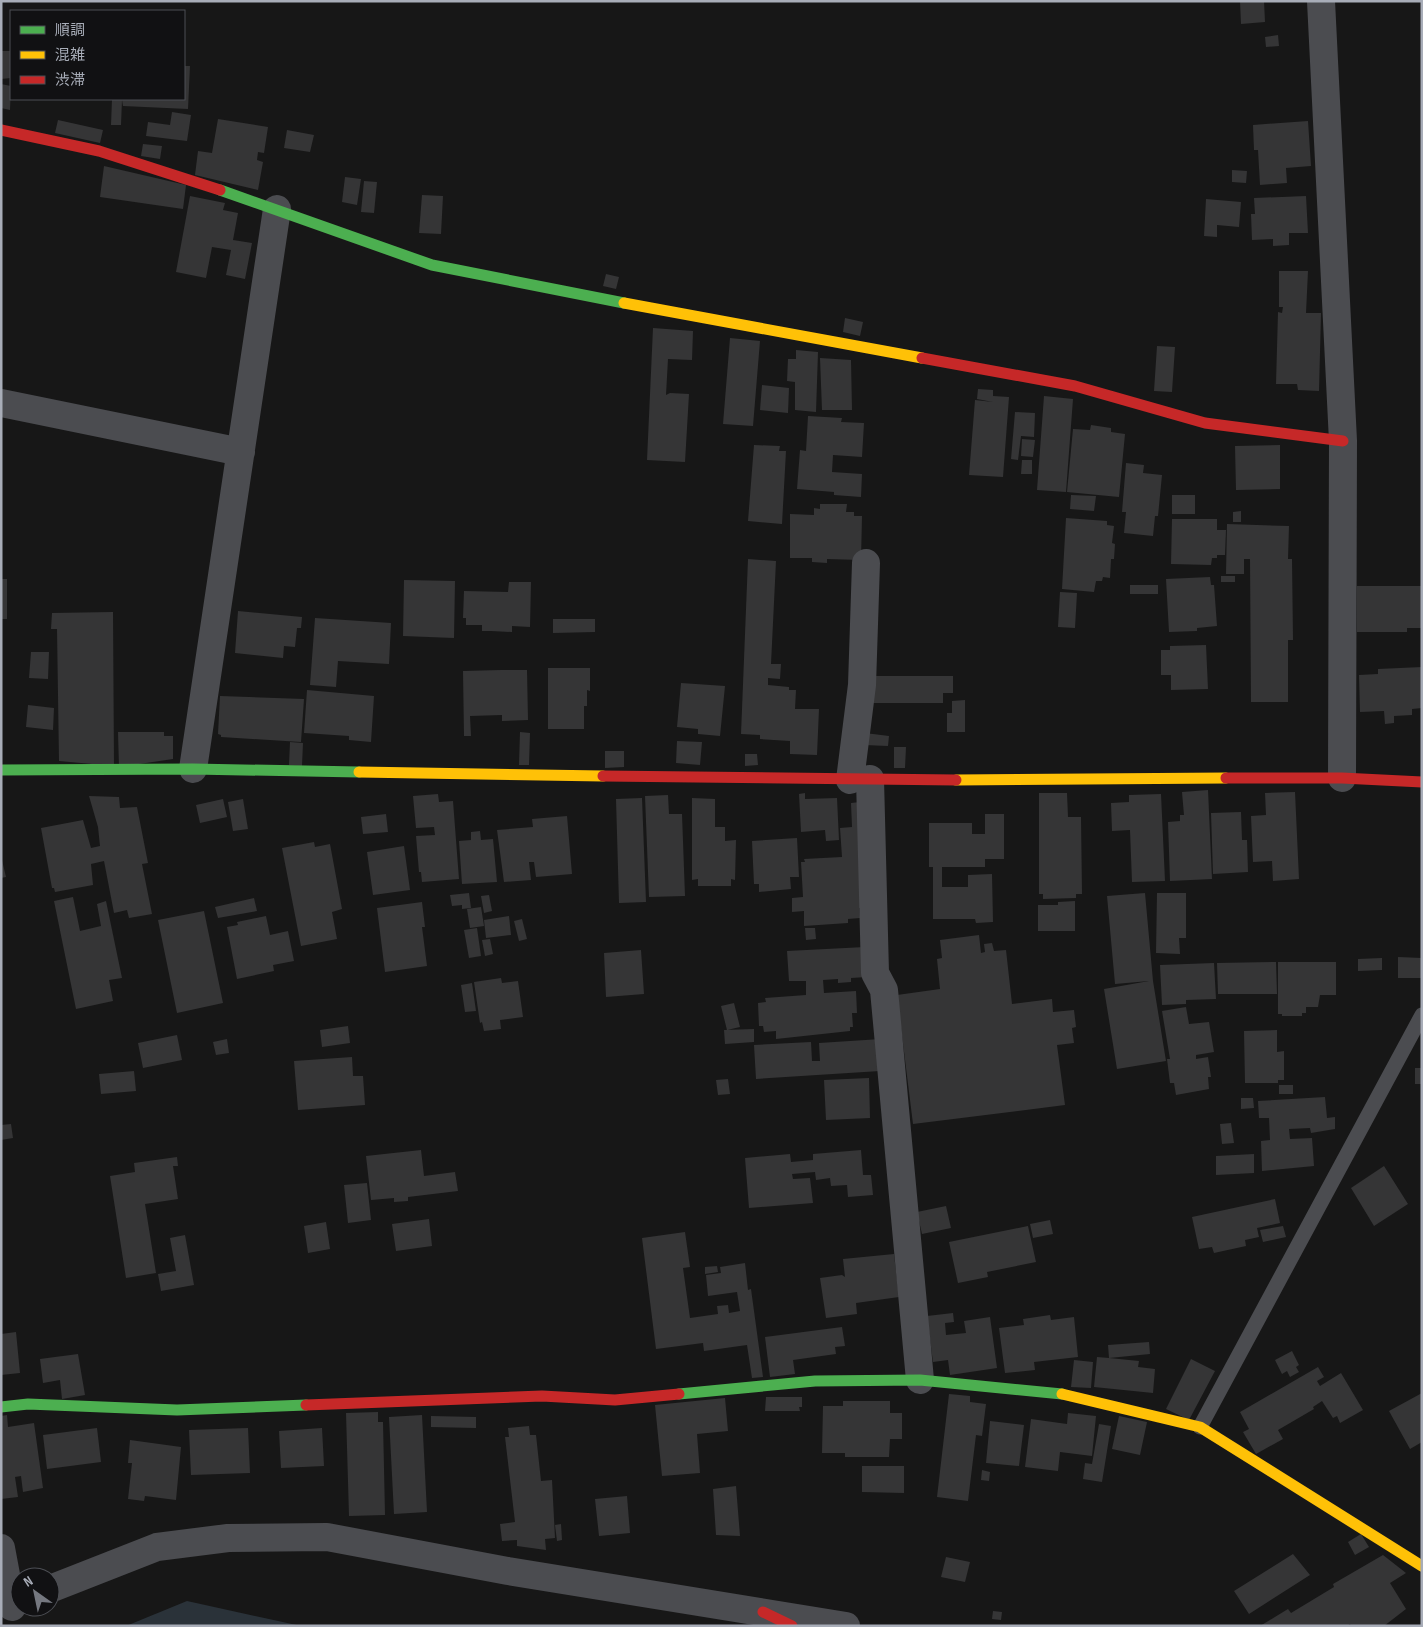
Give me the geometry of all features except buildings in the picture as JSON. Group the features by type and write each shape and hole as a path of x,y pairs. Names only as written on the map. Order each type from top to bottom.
{"street":[{"path":"1321,1 1343,441 1342,778"},
{"path":"1,130 99,151 277,209 432,265 606,300 1075,386 1205,423 1343,441"},
{"path":"193,769 277,209"},
{"path":"1,403 241,452"},
{"path":"866,563 860,780 875,973 884,990 920,1380"},
{"path":"1,770 193,769 860,780 1342,778 1422,782"},
{"path":"1,1407 28,1404 177,1410 542,1396 615,1400 815,1381 920,1380 1067,1395 1200,1427 1422,1566"},
{"path":"60,1585 157,1546 228,1538 327,1537 508,1571 846,1626"},
{"path":"1,1548 10,1601"},
{"path":"763,1612 792,1626"}],"lane":[{"path":"1200,1427 1422,1015"}],"shaded area":[{"path":"187,1601 301,1626 126,1626"}],"traffic: fast":[{"path":"220,190 432,265 624,303"},
{"path":"1,770 193,769 359,772"},
{"path":"679,1394 815,1381 920,1380 1062,1394"},
{"path":"1,1407 28,1404 177,1410 306,1405"}],"traffic: slow":[{"path":"624,303 922,358"},
{"path":"359,772 603,776"},
{"path":"956,780 1226,778"},
{"path":"1062,1394 1200,1427 1422,1566"}],"traffic: jam":[{"path":"1,130 99,151 220,190"},
{"path":"922,358 1075,386 1205,423 1343,441"},
{"path":"603,776 956,780"},
{"path":"1226,778 1342,778 1422,782"},
{"path":"306,1405 542,1396 615,1400 679,1394"},
{"path":"763,1612 792,1626"}]}
